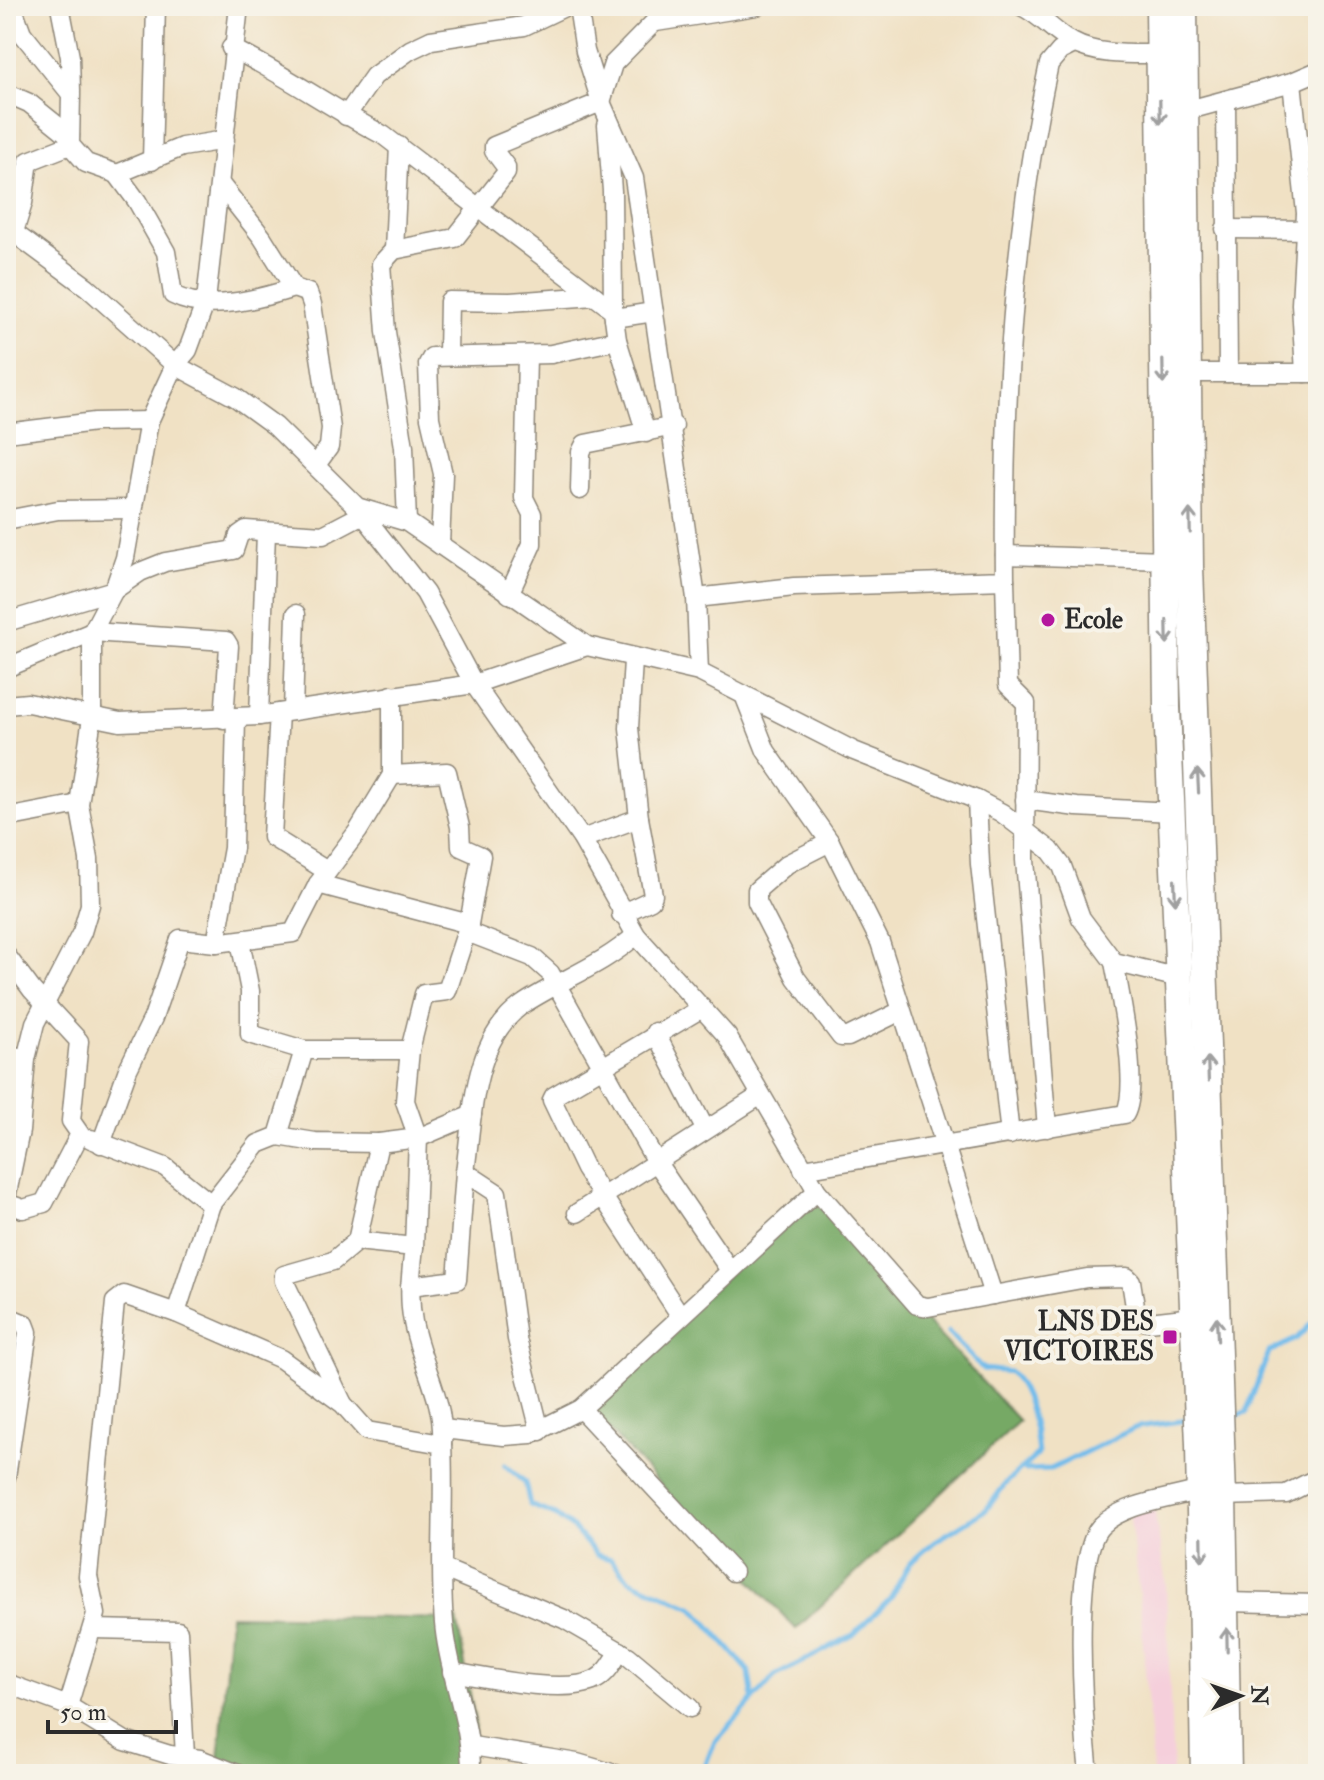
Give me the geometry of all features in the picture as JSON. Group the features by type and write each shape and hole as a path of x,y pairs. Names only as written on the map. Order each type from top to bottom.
{"street":[{"path":"12,6 22,33 71,94"},
{"path":"60,6 70,57 70,140"},
{"path":"152,161 156,6"},
{"path":"80,1134 44,1203 23,1209 6,1200 20,1131 26,1059 43,1003 82,932 90,905 89,859 79,804 92,718 92,632 114,590 125,558 149,421 175,365 188,350 206,301 221,185 231,48 239,6"},
{"path":"346,116 374,76 410,50 431,40 524,26 565,6"},
{"path":"578,6 585,51 604,108 634,178 674,426 696,598 699,672"},
{"path":"646,433 617,340 612,191 604,108 613,64 670,6"},
{"path":"656,22 757,6"},
{"path":"1021,6 1074,44 1127,54 1159,54"},
{"path":"1047,1128 1027,895 1026,703 1008,685 1005,555 1008,422 1020,232 1049,64 1055,6"},
{"path":"1159,6 1172,812 1193,1317 1209,1407"},
{"path":"1184,6 1194,703 1212,1493 1204,1774"},
{"path":"1049,64 1060,51 1074,44"},
{"path":"231,48 270,67 399,146 475,208 595,296 614,314 654,312"},
{"path":"1185,111 1292,82 1318,71"},
{"path":"1188,373 1312,373 1301,304 1312,230 1292,82"},
{"path":"6,93 29,103 70,140 86,163 117,174 161,241 173,295 206,301 258,299 294,288 308,293 330,407 329,447 316,465"},
{"path":"1226,100 1228,373"},
{"path":"407,522 404,447 380,270 384,258 394,250 450,241 507,171 494,151 496,145 604,108"},
{"path":"70,140 29,161 23,203 10,230 87,287 175,365 235,397 275,426 360,510 425,593 474,684 582,839 621,914 737,1049 817,1191 917,1305 928,1307 1087,1278 1127,1277 1131,1281 1137,1319 1149,1322 1193,1317"},
{"path":"117,174 182,147 225,140"},
{"path":"394,250 399,146"},
{"path":"221,185 262,237 294,288"},
{"path":"1225,229 1312,230"},
{"path":"448,354 449,301 510,302 595,296"},
{"path":"440,545 443,474 430,418 428,364 434,355 527,355 617,340"},
{"path":"509,594 532,544 532,514 524,498 527,355"},
{"path":"6,433 95,422 149,421"},
{"path":"580,490 582,446 674,426"},
{"path":"6,520 58,510 132,509"},
{"path":"6,622 114,590 140,572 165,562 234,550 243,531 323,535 360,510 407,522 587,646 633,660 699,672 854,751 977,800 1026,830 1050,850 1062,866 1081,918 1114,962 1124,1018 1131,1097 1129,1108 1120,1117 803,1169"},
{"path":"259,716 266,533"},
{"path":"1005,555 1166,560"},
{"path":"696,598 794,587 1005,580"},
{"path":"296,614 272,837 323,878 468,928 532,957 559,986 655,1160 729,1269"},
{"path":"6,668 92,632 228,642 233,848 216,943"},
{"path":"6,705 28,703 92,718 163,723 259,716 474,684 587,646"},
{"path":"621,914 651,900 653,895 639,818 629,728 633,660"},
{"path":"101,1144 128,1069 153,1018 180,939 216,943 293,933 323,878 358,831 392,775 392,695"},
{"path":"744,695 766,751 830,842 880,942 993,1295"},
{"path":"392,775 448,774 461,847 481,856 468,928 447,991 424,994 410,1050 405,1101 418,1138 410,1286 413,1323 438,1393 443,1436 443,1620 452,1672 472,1746 471,1774"},
{"path":"977,800 980,864 1010,1135"},
{"path":"1025,800 1077,807 1172,812"},
{"path":"6,818 79,804"},
{"path":"582,839 639,818"},
{"path":"830,842 770,875 757,890 757,902 796,978 841,1037 848,1037 901,1011"},
{"path":"410,1286 457,1280 472,1115 483,1063 502,1024 525,1003 615,952 636,935"},
{"path":"240,941 250,991 250,1034 304,1050 410,1050"},
{"path":"6,955 43,1003 79,1041 71,1121 80,1134 165,1167 211,1204"},
{"path":"1114,962 1179,978"},
{"path":"680,1315 585,1169 552,1100 655,1032 702,1008"},
{"path":"655,1032 705,1129"},
{"path":"278,1136 304,1050"},
{"path":"6,1054 26,1059"},
{"path":"577,1213 655,1160 761,1095"},
{"path":"176,1313 211,1204 258,1144 278,1136 334,1143 379,1143 418,1138 472,1115"},
{"path":"343,1404 284,1278 288,1273 333,1261 357,1241 379,1143"},
{"path":"465,1172 497,1193 517,1339 540,1431"},
{"path":"68,1706 94,1629 96,1608 88,1576 115,1302 120,1296 132,1296 176,1313 281,1359 343,1404 367,1431 504,1436 540,1431 581,1409 729,1269 817,1191"},
{"path":"357,1241 414,1247"},
{"path":"6,1316 25,1324 28,1332 6,1477"},
{"path":"581,1409 733,1572"},
{"path":"1089,1774 1081,1592 1086,1556 1096,1532 1118,1514 1212,1493 1286,1494 1318,1478"},
{"path":"1212,1493 1226,1602 1228,1774"},
{"path":"444,1569 552,1613 620,1651 644,1667 690,1708"},
{"path":"1226,1602 1318,1604"},
{"path":"94,1629 178,1631 185,1756"},
{"path":"452,1672 525,1684 591,1682 605,1672 620,1651"},
{"path":"6,1683 68,1706 125,1741 185,1756 238,1774"},
{"path":"472,1746 577,1763 615,1774"}],"shaded area":[{"path":"1154,1506 1166,1585 1173,1774 1153,1774 1129,1509"}],"green space":[{"path":"811,1197 1019,1421 796,1629 587,1406"},
{"path":"230,1615 457,1619 475,1722 469,1774 249,1774 219,1761"}],"waterway":[{"path":"1226,1418 1246,1413 1269,1352 1296,1339 1318,1317"},
{"path":"702,1774 714,1743 775,1676 853,1635 890,1599 910,1563 934,1542 986,1510 1006,1483 1038,1454 1030,1410 1016,1380 1010,1372 983,1369 948,1332"},
{"path":"1025,1470 1051,1469 1137,1427 1188,1420"},
{"path":"505,1465 525,1482 530,1505 555,1515 574,1529 597,1555 611,1559 630,1580 694,1608 749,1671 753,1700"}],"place":[{"name":"Ecole","path":"1048,620"},
{"name":"LNS DES VICTOIRES","path":"1170,1337"}]}
